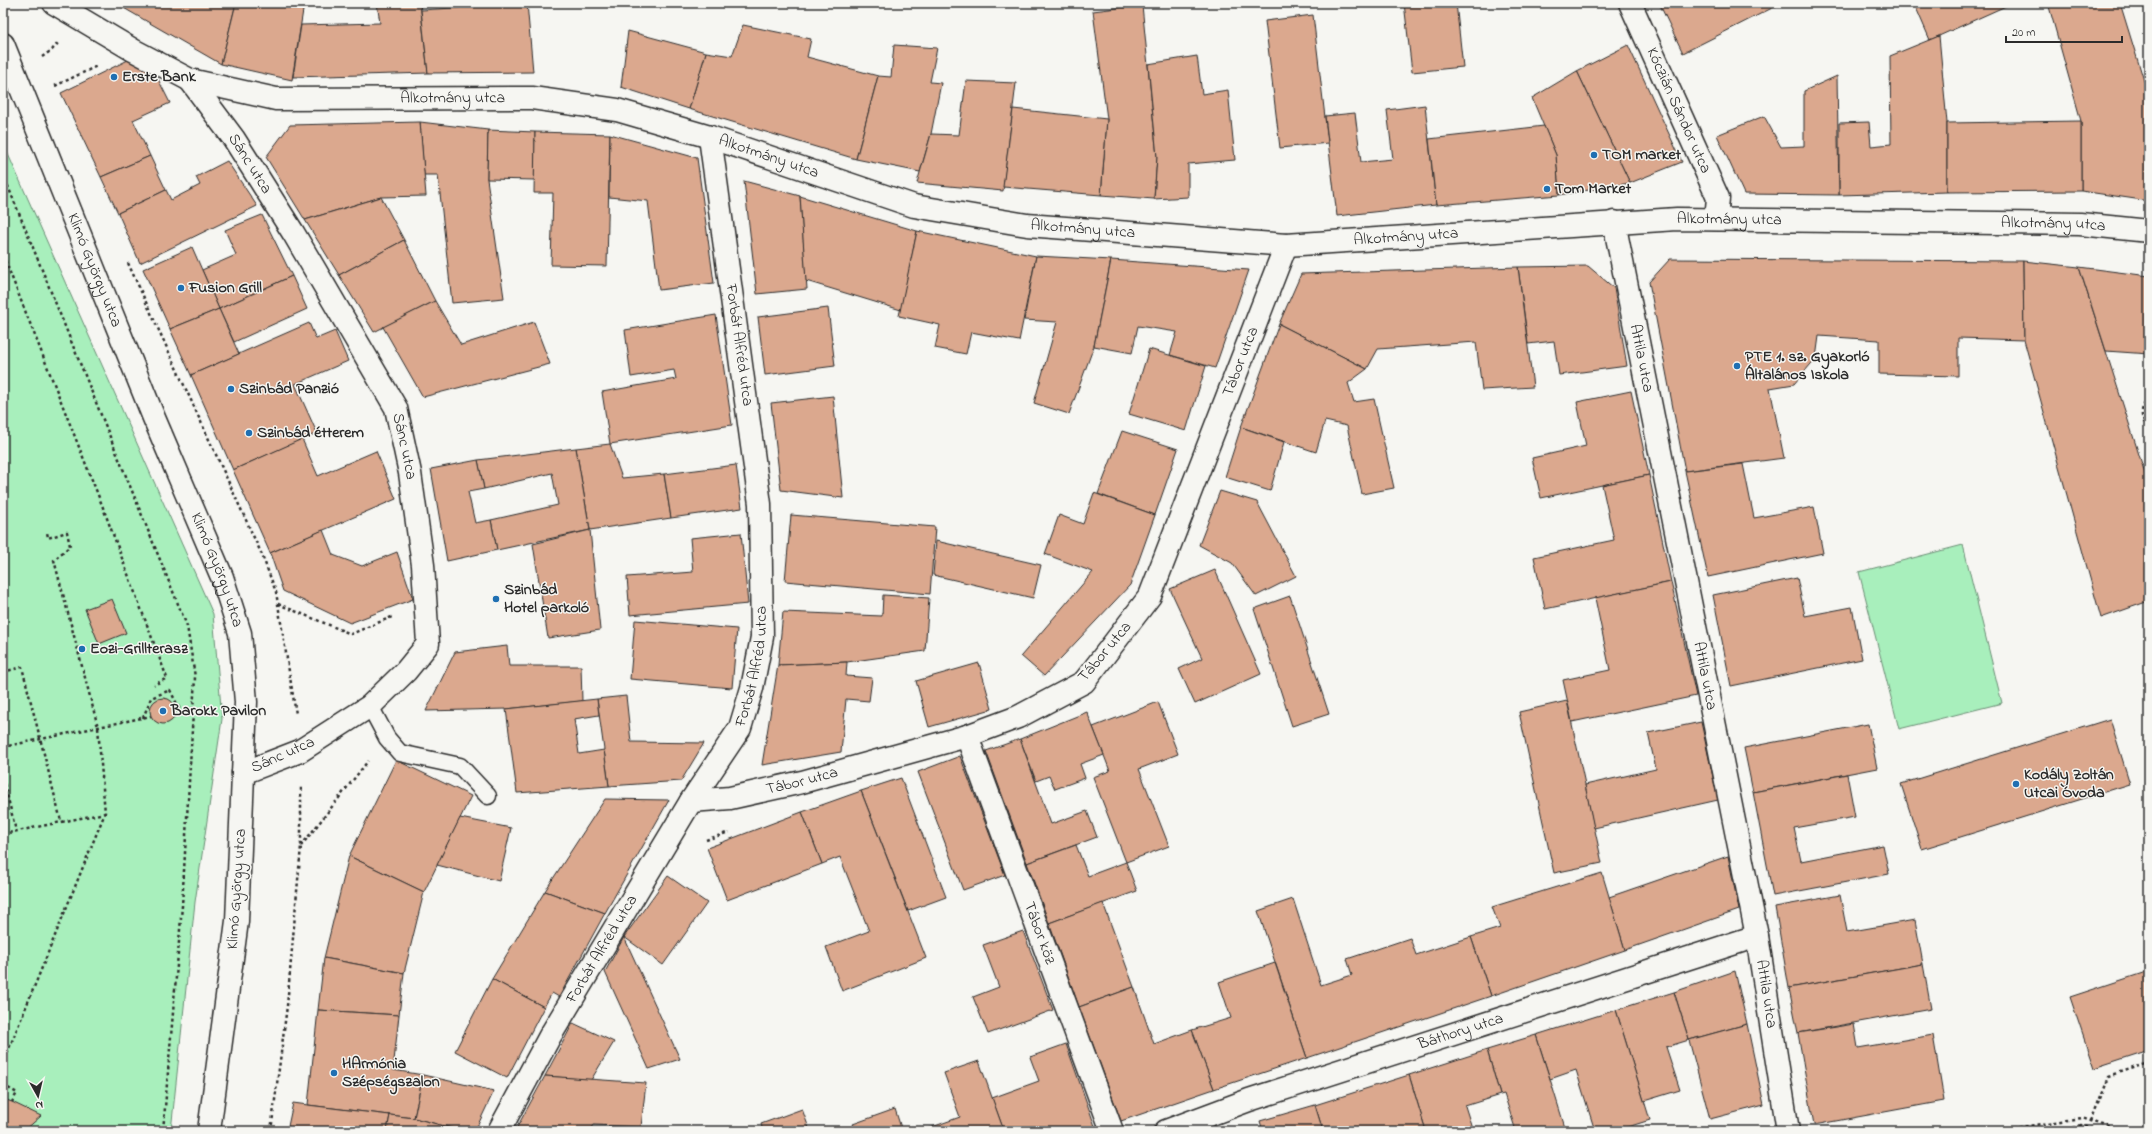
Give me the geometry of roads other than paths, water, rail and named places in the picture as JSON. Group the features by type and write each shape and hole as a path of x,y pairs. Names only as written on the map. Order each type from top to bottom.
{"street":[{"name":"Alkotmány utca","path":"54,3 133,50 190,80 276,99 532,98 617,110 710,137 914,206 1028,225 1286,245 1614,222 1716,219 2080,224 2149,231"},
{"name":"Kóczián Sándor utca","path":"1630,3 1718,198 1716,219"},
{"name":"Klimó György utca","path":"3,44 154,418 222,577 240,634 246,702 244,773 236,920 208,1131"},
{"name":"Sánc utca","path":"190,80 234,139 281,213 396,408 410,473 423,565 428,644 406,671 370,706 300,751 244,773"},
{"name":"Forbát Alfréd utca","path":"499,1131 550,1036 691,801 740,728 752,688 762,637 760,504 710,137"},
{"name":"Attila utca","path":"1614,222 1757,936 1788,1131"},
{"name":"Tábor utca","path":"691,801 730,798 802,782 968,736 1018,717 1084,682 1150,596 1286,245"},
{"name":"Tábor köz","path":"968,736 1112,1131"},
{"name":"Báthory utca","path":"1166,1131 1250,1100 1757,936"}],"lane":[{"path":"370,706 387,738 400,753 460,766 488,796"}],"place":[{"name":"Erste Bank","path":"114,77"},
{"name":"TOM market","path":"1594,155"},
{"name":"Tom Market","path":"1547,189"},
{"name":"Fusion Grill","path":"181,288"},
{"name":"PTE 1. sz. Gyakorló Általános Iskola","path":"1737,366"},
{"name":"Szinbád Panzió","path":"231,389"},
{"name":"Szinbád étterem","path":"249,433"},
{"name":"Szinbád Hotel parkoló","path":"496,599"},
{"name":"Eozi-Grillterasz","path":"82,649"},
{"name":"Barokk Pavilon","path":"163,711"},
{"name":"Kodály Zoltán Utcai Óvoda","path":"2016,784"},
{"name":"HArmónia Szépségszalon","path":"334,1073"}]}
